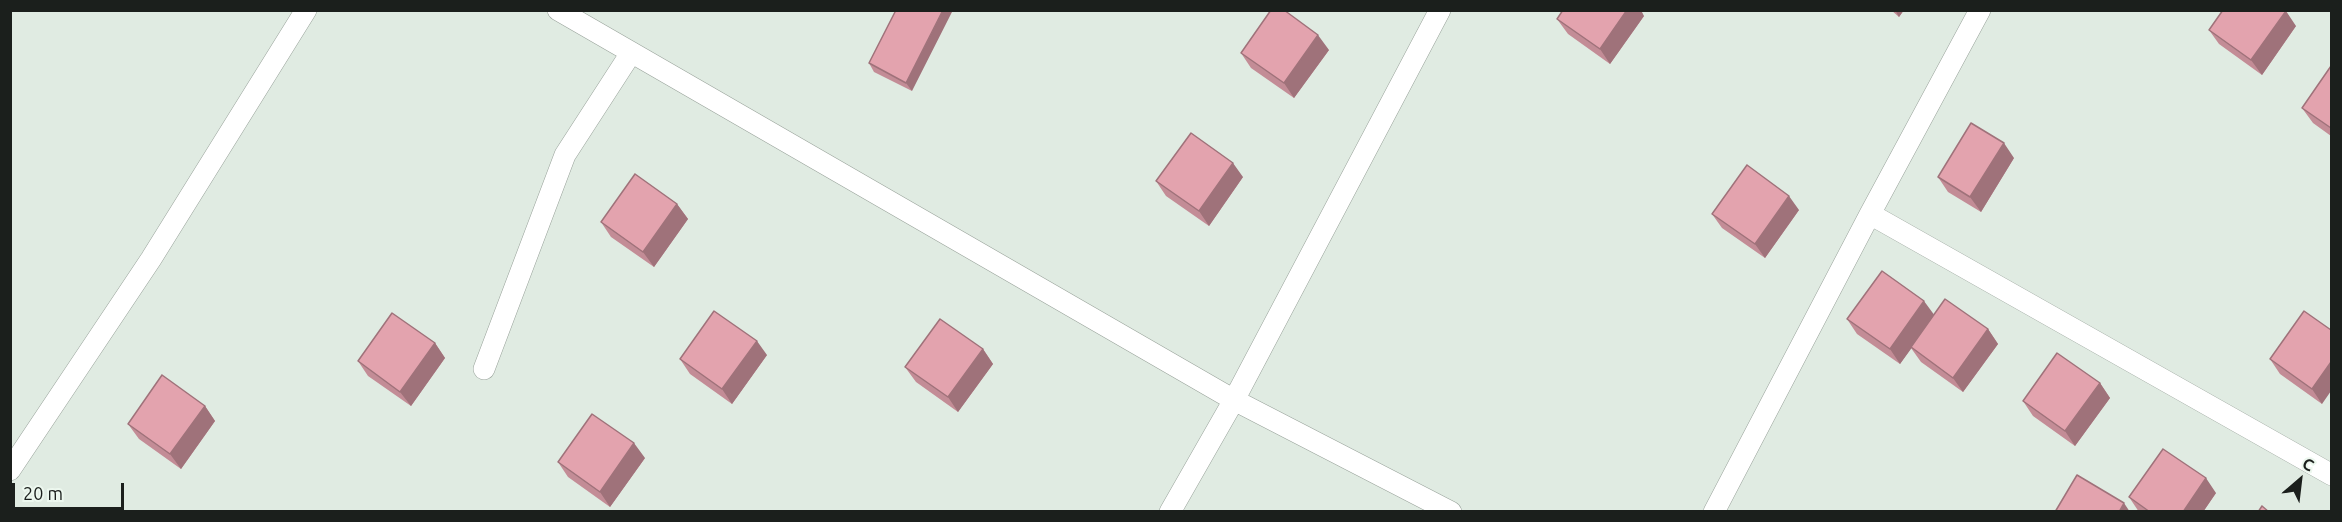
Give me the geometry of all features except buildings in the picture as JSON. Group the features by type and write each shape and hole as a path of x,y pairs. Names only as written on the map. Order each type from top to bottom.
{"lane":[{"path":"10,470 151,259 306,10"},
{"path":"558,10 1234,400 1451,512"},
{"path":"1170,512 1234,400 1440,10"},
{"path":"1714,512 1980,10"},
{"path":"484,369 565,155 631,52"},
{"path":"1870,214 2331,476"}]}
